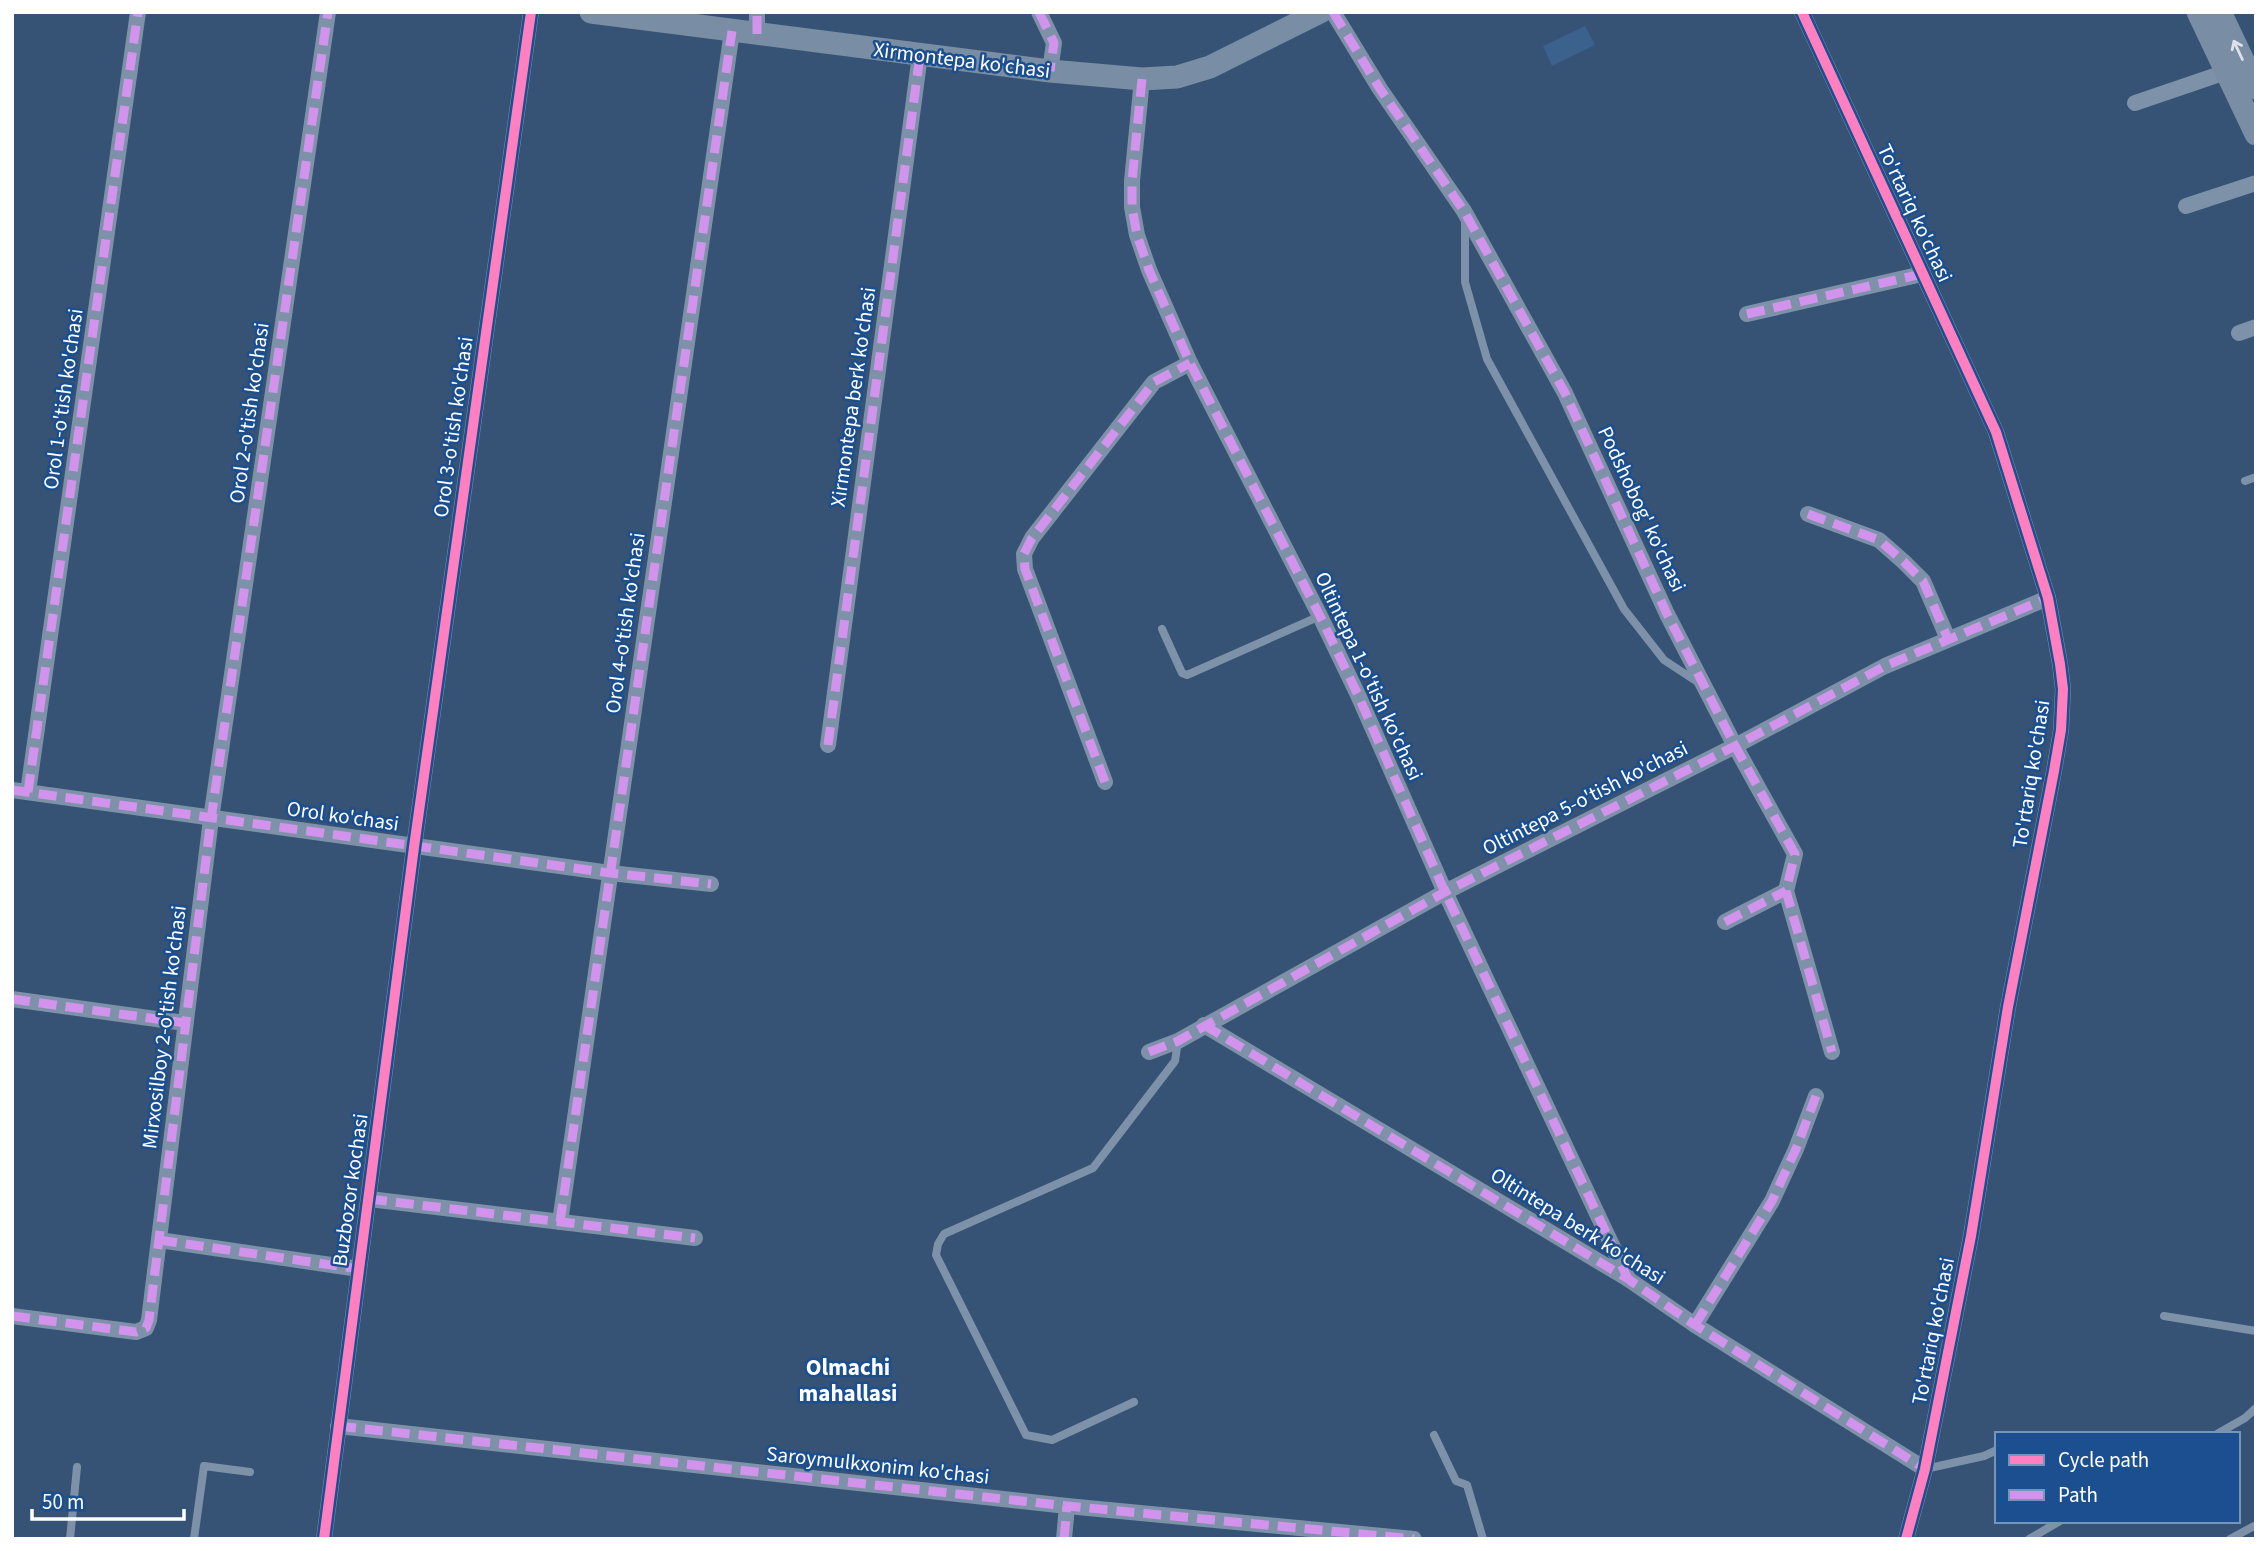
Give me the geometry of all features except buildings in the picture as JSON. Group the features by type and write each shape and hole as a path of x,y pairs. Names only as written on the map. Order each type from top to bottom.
{"street":[{"name":"Orol 1-o'tish ko'chasi","path":"20,791 138,12"},
{"name":"Orol 2-o'tish ko'chasi","path":"211,819 328,12"},
{"name":"Orol 3-o'tish ko'chasi","path":"414,847 531,12"},
{"name":"Xirmontepa ko'chasi","path":"592,12 732,31 757,23 920,55 1142,79 1177,77 1210,67 1320,12"},
{"path":"1039,12 1054,43 1050,71"},
{"name":"Podshobog' ko'chasi","path":"1333,12 1380,89 1464,211 1565,393 1667,614 1735,746 1795,854 1786,891 1832,1052"},
{"name":"To'rtariq ko'chasi","path":"1802,12 1996,432 2048,598 2063,689 2061,730 2008,1007 1971,1236 1926,1469 1906,1539"},
{"path":"2198,12 2256,134"},
{"path":"2220,12 2256,88"},
{"name":"Orol 4-o'tish ko'chasi","path":"560,1222 732,31"},
{"name":"Xirmontepa berk ko'chasi","path":"828,744 920,55"},
{"path":"2135,103 2226,72"},
{"name":"Oltintepa 1-o'tish ko'chasi","path":"1142,79 1132,207 1137,234 1149,270 1190,363 1358,695 1445,892 1628,1279"},
{"path":"2186,206 2256,183"},
{"path":"1747,314 1922,274"},
{"path":"2239,333 2256,327"},
{"path":"1105,782 1025,569 1024,554 1032,538 1154,382 1190,363"},
{"path":"1808,514 1878,540 1904,562 1923,581 1948,639"},
{"name":"Oltintepa 5-o'tish ko'chasi","path":"1149,1052 1178,1041 1445,892 1735,746 1885,666 2048,598"},
{"name":"Orol ko'chasi","path":"20,791 414,847 711,884"},
{"name":"Mirxosilboy 2-o'tish ko'chasi","path":"12,1316 136,1332 146,1328 211,819"},
{"name":"Buzbozor kochasi","path":"324,1539 414,847"},
{"path":"1725,922 1786,891"},
{"path":"12,999 185,1023"},
{"name":"Oltintepa berk ko'chasi","path":"1204,1025 1628,1279 1695,1325 1926,1469"},
{"path":"1695,1325 1772,1201 1816,1096"},
{"path":"369,1199 695,1238"},
{"path":"159,1240 359,1269"},
{"name":"Saroymulkxonim ko'chasi","path":"338,1426 1067,1506 1414,1539"},
{"path":"1063,1539 1067,1506"}],"lane":[{"path":"1464,211 1465,282 1487,359 1624,609 1664,660 1704,686"},
{"path":"2245,481 2256,477"},
{"path":"1162,629 1182,673 1187,675 1320,616"},
{"path":"1135,1402 1052,1440 1026,1435 936,1255 944,1234 1093,1168 1175,1061 1178,1041"},
{"path":"2164,1316 2256,1331"},
{"path":"2220,1432 2245,1418 2256,1408"},
{"path":"1434,1435 1456,1481 1467,1485 1483,1539"},
{"path":"1926,1469 1984,1456 1995,1451"},
{"path":"194,1539 204,1466 250,1472"},
{"path":"70,1539 78,1467"},
{"path":"2029,1539 2057,1523"},
{"path":"2230,1539 2256,1525"}],"water":[{"path":"1585,26 1595,45 1552,66 1543,46"}],"marked path":[{"path":"28,792 138,12"},
{"path":"12,1316 136,1332 146,1328 149,1320 211,819 328,12"},
{"path":"757,12 757,34"},
{"path":"1039,12 1054,43 1050,71"},
{"path":"1333,12 1380,89 1464,211 1565,393 1667,614 1735,746 1795,854 1786,891 1832,1052"},
{"path":"560,1222 732,31"},
{"path":"828,745 920,55"},
{"path":"1142,79 1132,207 1137,235 1149,270 1190,363 1358,695 1445,892 1628,1279"},
{"path":"1747,314 1922,274"},
{"path":"1105,782 1025,569 1024,554 1032,538 1154,382 1190,363"},
{"path":"1808,514 1879,540 1904,562 1923,581 1948,639"},
{"path":"1149,1052 1178,1041 1445,892 1735,746 1885,666 2048,598"},
{"path":"12,790 610,873 711,884"},
{"path":"1725,922 1786,891"},
{"path":"12,999 185,1023"},
{"path":"1204,1025 1628,1279 1695,1325 1925,1469"},
{"path":"1695,1325 1772,1201 1816,1096"},
{"path":"369,1199 695,1238"},
{"path":"159,1240 359,1269"},
{"path":"338,1426 1067,1506 1414,1539"},
{"path":"1064,1539 1067,1506"}],"cycle path":[{"path":"324,1539 414,847 531,12"},
{"path":"1802,12 1996,432 2048,598 2063,689 2061,730 2008,1007 1971,1236 1925,1469 1906,1539"}],"district":[{"name":"Olmachi mahallasi","path":"848,1380"}]}
